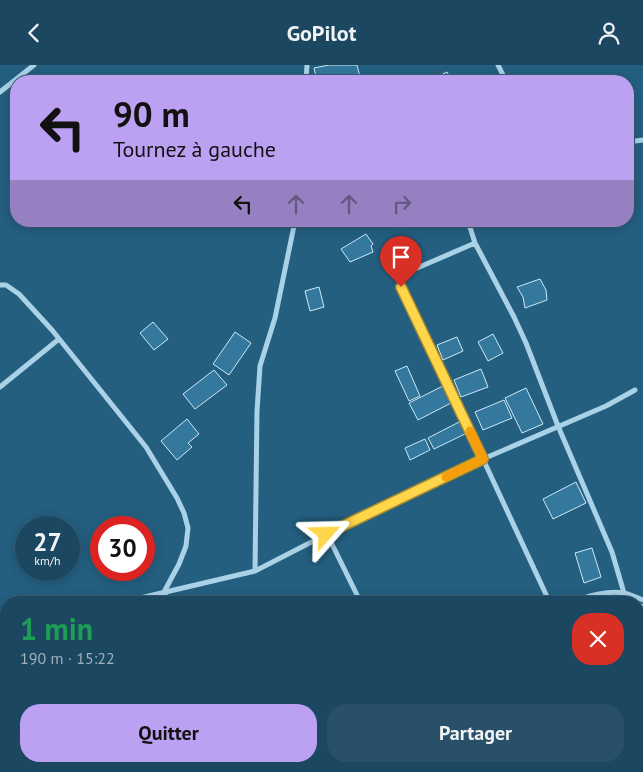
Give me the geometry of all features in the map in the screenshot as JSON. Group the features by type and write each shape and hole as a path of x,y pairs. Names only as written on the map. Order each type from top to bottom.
{"street":[{"path":"21,75 34,65"},
{"path":"0,92 10,84"},
{"path":"255,571 256,411 260,366 275,319 294,227"},
{"path":"470,227 476,243 514,317 558,426 612,551 624,593"},
{"path":"476,243 408,272 399,281 547,596"},
{"path":"0,285 6,285 19,294 59,339 146,447 167,480 184,513 188,528 186,546 179,564 164,591 166,596"},
{"path":"0,387 59,339"},
{"path":"145,596 255,571 326,534 483,459 606,405 635,390"},
{"path":"326,534 357,596"},
{"path":"590,596 598,593 624,593 632,596"}],"building":[{"path":"329,65 357,65 360,75 316,75 314,68"},
{"path":"366,234 373,244 371,246 373,252 350,262 341,249"},
{"path":"540,279 546,290 547,300 525,308 523,297 517,287"},
{"path":"319,287 324,307 310,311 305,291"},
{"path":"153,322 168,339 154,350 140,333"},
{"path":"235,332 251,343 229,375 213,364"},
{"path":"493,334 503,353 488,361 478,342"},
{"path":"457,337 463,351 443,360 437,345"},
{"path":"407,366 420,396 409,401 395,371"},
{"path":"481,369 488,387 461,397 454,380"},
{"path":"214,370 227,385 195,409 183,394"},
{"path":"443,386 451,403 418,420 409,403"},
{"path":"526,388 543,424 522,433 505,398"},
{"path":"504,400 512,418 483,430 475,412"},
{"path":"187,419 199,434 188,443 192,447 177,460 161,441"},
{"path":"461,421 467,433 434,449 428,438"},
{"path":"425,439 430,450 410,460 405,448"},
{"path":"576,482 586,503 553,519 543,499"},
{"path":"592,548 601,577 584,583 575,553"}],"slow traffic":[{"path":"446,477 483,459 470,431"}],"route":[{"path":"326,534 483,459 401,287"}]}
